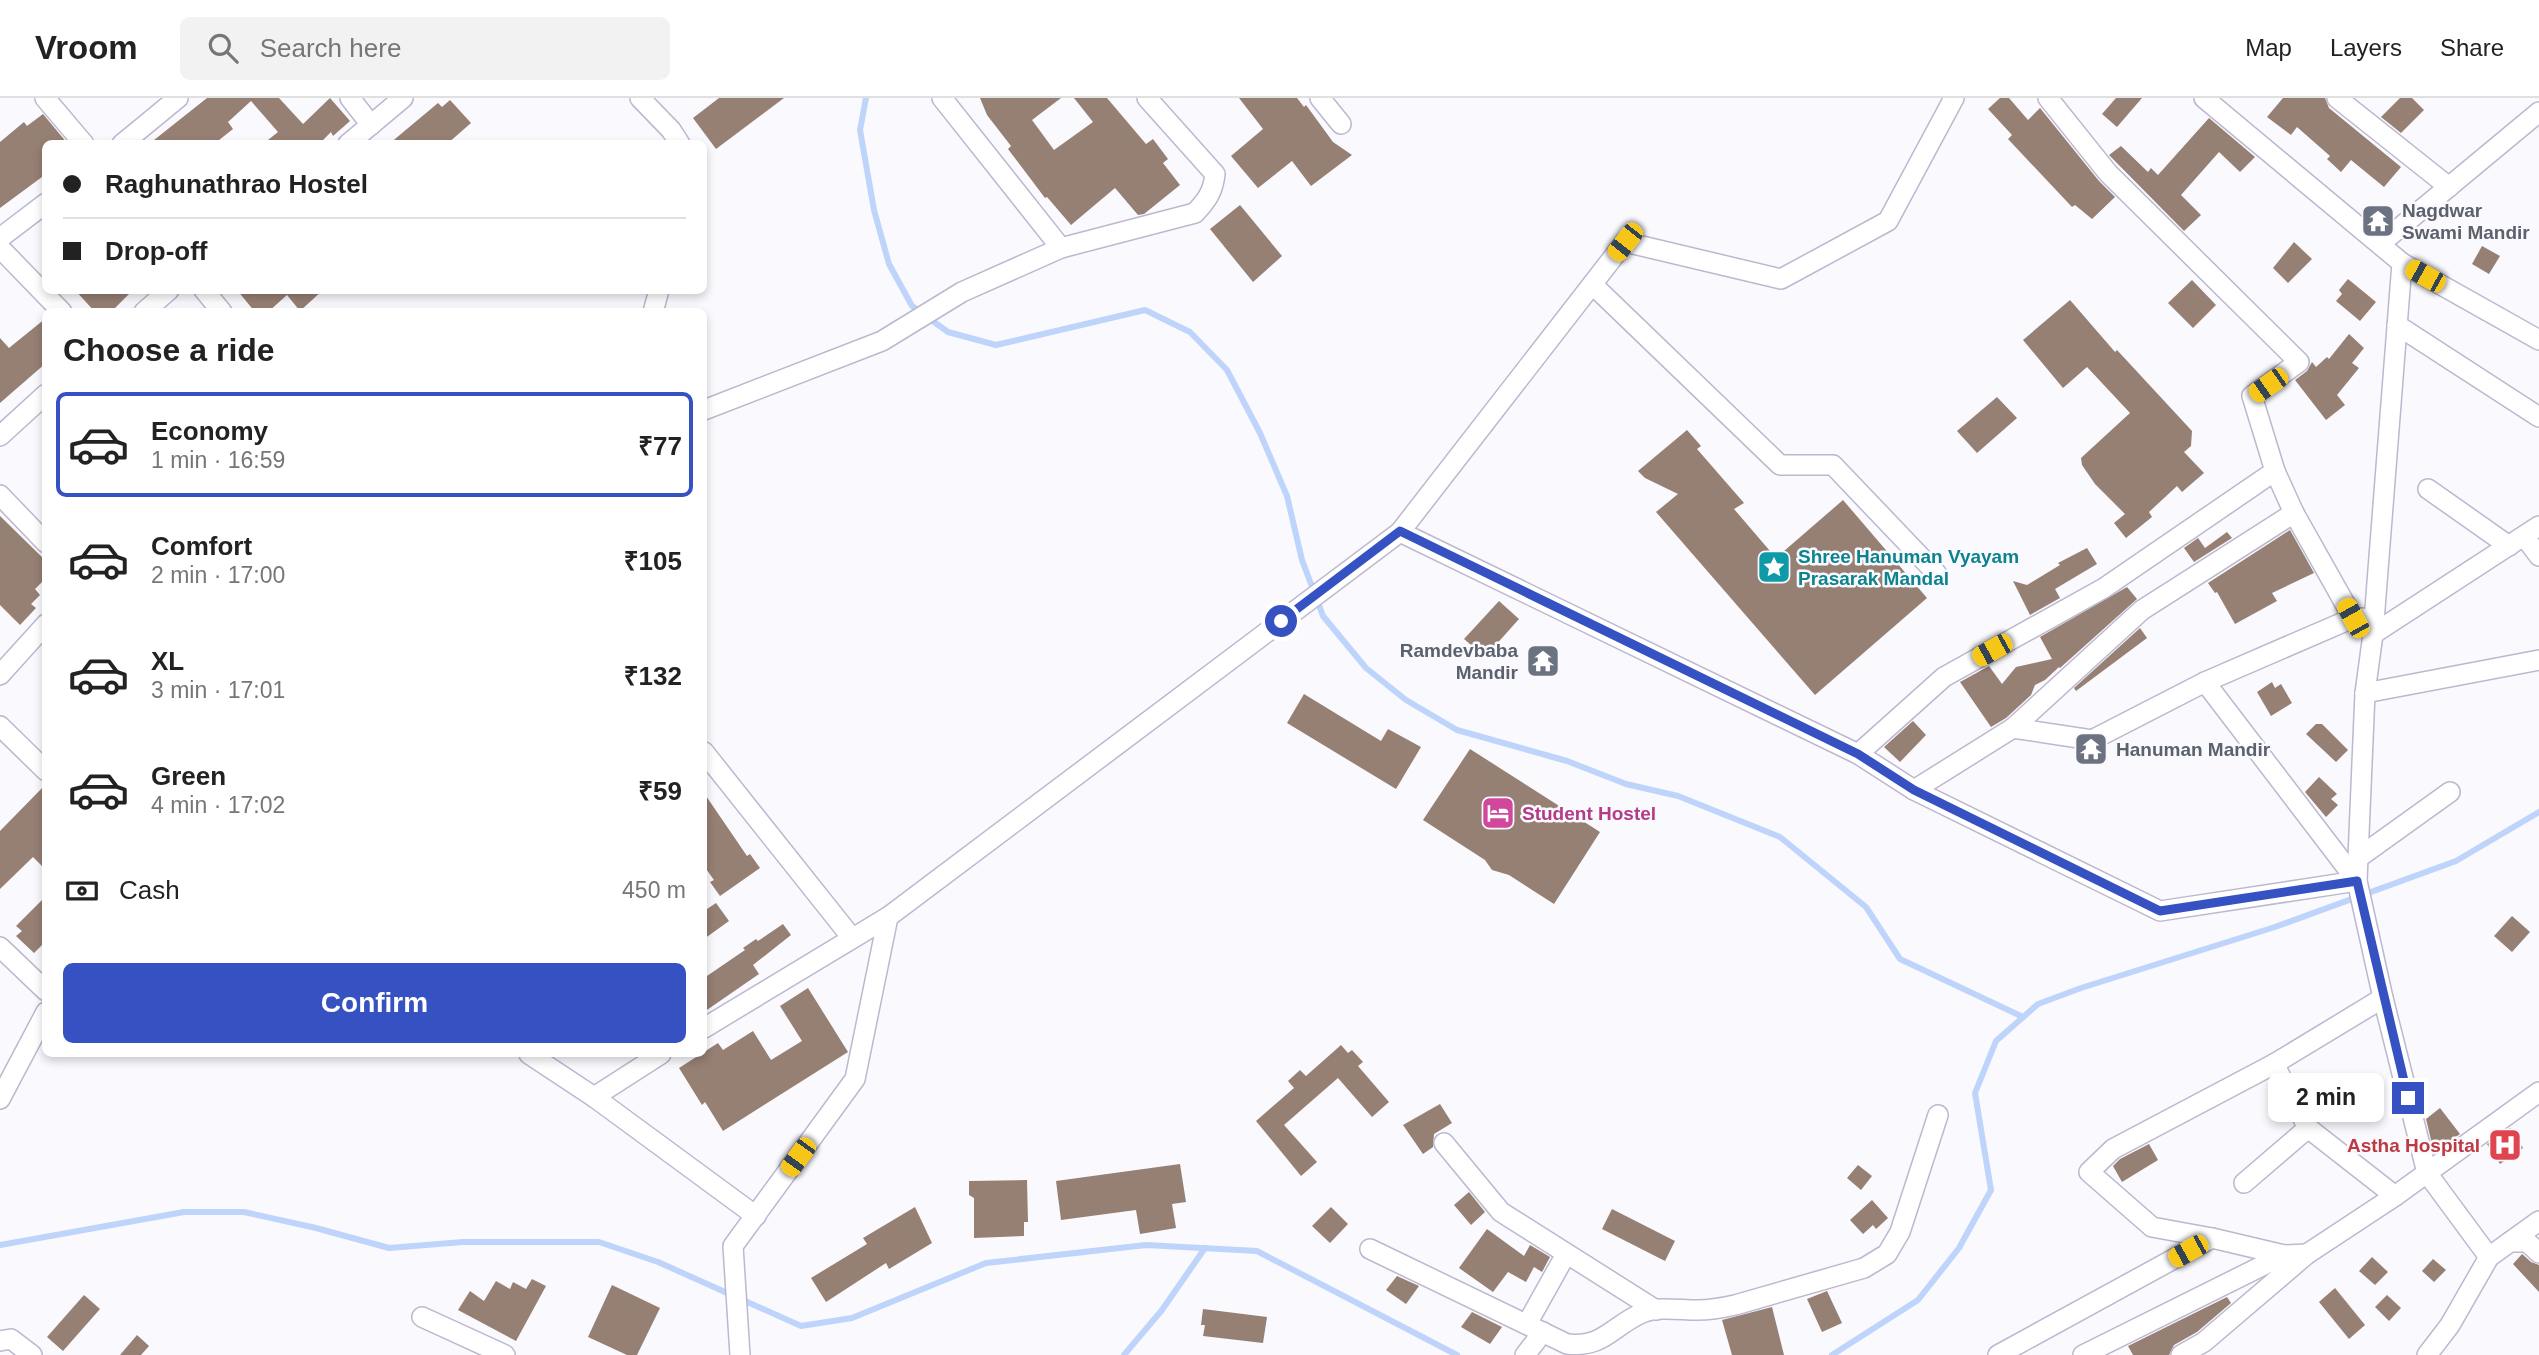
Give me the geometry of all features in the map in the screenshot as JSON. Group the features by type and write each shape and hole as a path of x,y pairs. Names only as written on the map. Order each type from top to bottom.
{"street":[{"path":"45,98 80,140"},
{"path":"127,140 178,98"},
{"path":"350,98 371,125"},
{"path":"353,140 403,98"},
{"path":"640,98 677,140"},
{"path":"942,98 1061,248"},
{"path":"707,409 882,341 962,292 1061,248 1195,213 1208,200 1215,174 1147,98"},
{"path":"1320,98 1340,124"},
{"path":"707,1026 888,917 1400,531 1625,242 1781,279 1888,221 1954,98"},
{"path":"2048,98 2108,173 2299,362 2252,396 2276,471 2294,513 2353,618 2373,627"},
{"path":"2204,98 2402,263 2539,340"},
{"path":"2337,98 2449,187"},
{"path":"2380,244 2539,112"},
{"path":"0,239 42,206"},
{"path":"0,248 42,291"},
{"path":"2402,263 2373,627 2365,693 2358,885 2427,1173 2489,1257"},
{"path":"1593,285 1780,465 1833,465 1937,574"},
{"path":"45,294 58,308"},
{"path":"149,308 164,294"},
{"path":"207,294 219,308"},
{"path":"2397,325 2539,417"},
{"path":"0,436 42,403"},
{"path":"1858,754 1944,677 2104,588 2276,471"},
{"path":"2428,489 2524,536 2539,556"},
{"path":"0,495 42,539"},
{"path":"1914,790 2014,728 2142,610 2294,513"},
{"path":"1400,531 1858,754 1914,790 2160,911 2358,885"},
{"path":"2373,627 2524,536"},
{"path":"2014,728 2092,740 2205,682 2353,618"},
{"path":"0,675 42,628"},
{"path":"2365,693 2539,660"},
{"path":"2205,682 2358,885"},
{"path":"0,726 42,767"},
{"path":"707,756 852,938"},
{"path":"2358,858 2450,792"},
{"path":"740,1355 733,1246 855,1079 888,917"},
{"path":"0,947 42,987"},
{"path":"2307,1254 2284,1255 2152,1227 2089,1172 2113,1149 2274,1064 2383,998"},
{"path":"0,1099 42,1020"},
{"path":"533,1057 594,1097 756,1216"},
{"path":"594,1097 648,1057"},
{"path":"2274,1064 2308,1128 2395,1196"},
{"path":"2181,1355 2204,1342 2307,1254 2395,1196 2539,1093"},
{"path":"1370,1249 1567,1343 1584,1345 1642,1313 1735,1305 1864,1268 1886,1254 1900,1232 1938,1115"},
{"path":"2244,1183 2308,1128"},
{"path":"1444,1143 1501,1212 1656,1310"},
{"path":"2427,1355 2450,1325 2489,1257 2539,1222"},
{"path":"1998,1355 2212,1238"},
{"path":"2510,1242 2527,1242 2539,1253"},
{"path":"1528,1352 1535,1328 1566,1254"},
{"path":"2083,1355 2284,1255"},
{"path":"422,1317 505,1355"},
{"path":"0,1341 11,1339 32,1355"}],"building":[{"path":"207,98 279,98 303,124 330,98 350,121 333,136 331,132 323,140 268,140 278,132 251,101 228,122 233,129 219,140 154,140"},
{"path":"719,98 784,98 716,149 693,118"},
{"path":"980,98 1061,98 1032,120 1054,150 1093,122 1074,98 1107,98 1146,144 1153,139 1168,159 1163,163 1180,185 1144,214 1138,215 1115,188 1071,225 1047,197 1045,198 1008,149 1011,146 987,115"},
{"path":"1239,98 1297,98 1304,107 1306,105 1333,142 1352,155 1311,186 1292,161 1258,188 1231,156 1263,129"},
{"path":"2000,98 2009,98 2028,120 2040,108 2115,197 2092,219 2075,205 2072,207 2008,139 2012,135 1988,109"},
{"path":"2116,98 2142,98 2117,127 2102,114"},
{"path":"2283,98 2325,98 2329,108 2401,167 2384,187 2351,160 2341,172 2327,159 2330,156 2297,127 2291,135 2267,117"},
{"path":"2400,98 2412,98 2424,110 2401,133 2381,117"},
{"path":"450,100 471,123 452,140 394,140 438,103 442,107"},
{"path":"43,114 65,140 42,140 42,177 0,208 0,142 24,122 27,126"},
{"path":"2209,118 2255,157 2240,172 2219,152 2181,195 2201,215 2184,231 2109,155 2121,146 2148,172 2151,168 2158,175"},
{"path":"1240,205 1282,256 1253,282 1210,229"},
{"path":"2294,242 2312,259 2288,283 2273,268"},
{"path":"2482,246 2500,256 2489,274 2472,264"},
{"path":"2348,279 2376,302 2360,321 2336,301 2342,294 2339,290"},
{"path":"2192,280 2216,305 2193,328 2168,303"},
{"path":"79,294 129,294 115,308 91,308"},
{"path":"240,294 319,294 303,308 298,308 287,295 272,308 252,308"},
{"path":"2070,300 2115,352 2117,350 2192,431 2191,446 2184,452 2204,473 2182,492 2177,486 2149,512 2152,517 2126,538 2114,523 2125,514 2095,484 2082,465 2081,458 2130,413 2087,367 2063,388 2023,340"},
{"path":"42,321 42,366 0,403 0,338 9,348"},
{"path":"2349,334 2364,348 2352,363 2359,368 2337,395 2345,405 2326,420 2295,380 2307,371 2312,362 2316,367 2327,357 2329,359"},
{"path":"1997,397 2017,418 1977,453 1957,431"},
{"path":"1687,430 1701,446 1697,449 1744,503 1734,509 1776,558 1843,500 1927,598 1815,695 1656,512 1678,494 1645,478 1638,471"},
{"path":"0,516 42,557 42,582 35,589 40,595 31,604 36,608 20,625 0,605"},
{"path":"2290,530 2314,573 2272,593 2277,601 2235,624 2217,592 2215,593 2208,583"},
{"path":"2227,532 2232,538 2194,562 2184,548 2198,538 2205,548"},
{"path":"2087,548 2097,564 2055,589 2060,598 2030,615 2013,581 2027,585 2060,565 2058,563"},
{"path":"2127,587 2137,599 2060,668 2035,685 2031,695 2006,718 1991,727 1960,682 1989,666 2002,684 2016,667 2052,659 2040,637"},
{"path":"1499,601 1519,619 1485,657 1464,639"},
{"path":"2140,628 2147,638 2076,691 2074,688"},
{"path":"2272,682 2275,688 2281,684 2292,703 2271,716 2257,692"},
{"path":"1304,694 1381,741 1388,729 1421,747 1396,789 1287,723"},
{"path":"1913,721 1926,735 1900,762 1884,747"},
{"path":"2316,724 2322,724 2348,750 2336,762 2306,734"},
{"path":"1470,749 1600,832 1554,904 1509,875 1492,870 1485,860 1423,820"},
{"path":"2319,777 2337,794 2331,799 2338,805 2326,817 2305,792"},
{"path":"42,788 42,866 33,857 0,889 0,831"},
{"path":"707,797 747,856 750,854 760,868 720,896 710,882 714,880 707,870"},
{"path":"42,900 42,945 34,953 16,936 22,931 16,926"},
{"path":"716,903 729,921 707,937 707,909"},
{"path":"2512,916 2530,932 2512,952 2494,936"},
{"path":"783,924 791,935 753,965 759,974 707,1010 707,976 745,950 743,948 756,939 758,941"},
{"path":"808,988 848,1052 723,1131 705,1102 702,1105 679,1068 696,1057 707,1057 707,1050 718,1043 723,1050 753,1031 771,1060 802,1041 780,1006"},
{"path":"1341,1045 1348,1053 1352,1050 1363,1062 1358,1066 1389,1102 1372,1117 1338,1078 1284,1125 1317,1162 1301,1176 1256,1121 1294,1088 1288,1081 1300,1070 1306,1076"},
{"path":"1440,1104 1452,1123 1434,1134 1433,1147 1423,1154 1403,1125"},
{"path":"2440,1108 2460,1134 2437,1150 2432,1144 2426,1119"},
{"path":"2510,1128 2523,1148 2500,1164 2487,1144"},
{"path":"2149,1144 2158,1160 2122,1182 2113,1166 2120,1159"},
{"path":"1180,1164 1186,1202 1172,1204 1176,1228 1140,1234 1136,1210 1061,1220 1056,1181"},
{"path":"1858,1165 1872,1176 1861,1190 1847,1178"},
{"path":"1027,1180 1028,1222 1024,1222 1024,1236 974,1238 974,1198 969,1195 969,1181"},
{"path":"1469,1192 1485,1212 1471,1225 1454,1205"},
{"path":"1872,1200 1888,1218 1876,1229 1873,1225 1863,1234 1850,1220"},
{"path":"915,1207 932,1243 889,1269 886,1263 826,1302 811,1278 867,1244 863,1238"},
{"path":"1331,1207 1348,1224 1330,1243 1312,1226"},
{"path":"1612,1209 1675,1241 1665,1261 1602,1229"},
{"path":"1487,1229 1524,1256 1530,1245 1550,1257 1542,1272 1534,1267 1526,1282 1508,1272 1493,1292 1459,1268"},
{"path":"2522,1254 2539,1265 2539,1292 2513,1264"},
{"path":"2372,1257 2388,1272 2375,1285 2359,1271"},
{"path":"2433,1259 2446,1270 2434,1282 2422,1271"},
{"path":"1397,1276 1419,1286 1406,1304 1386,1290"},
{"path":"532,1279 546,1286 516,1341 458,1310 470,1291 484,1301 496,1281 510,1289 513,1282 526,1289"},
{"path":"612,1285 660,1308 637,1355 627,1355 588,1337"},
{"path":"2335,1288 2365,1325 2349,1339 2319,1302"},
{"path":"1827,1291 1842,1323 1822,1332 1807,1299"},
{"path":"84,1295 100,1309 63,1351 47,1337"},
{"path":"2387,1295 2401,1308 2389,1321 2375,1307"},
{"path":"2227,1297 2231,1303 2197,1332 2174,1345 2169,1355 2133,1355 2128,1346"},
{"path":"1772,1307 1784,1355 1732,1355 1722,1320"},
{"path":"1203,1309 1267,1317 1263,1343 1203,1336"},
{"path":"1472,1312 1502,1327 1490,1344 1461,1327"},
{"path":"137,1335 149,1346 141,1355 120,1355"}],"waterway":[{"path":"866,98 860,130 874,210 889,264 912,306 948,332 996,345 1145,310 1190,332 1227,370 1260,433 1287,496 1302,560 1323,616 1366,668 1406,700 1457,730 1567,761 1626,784 1678,796 1780,837 1866,907 1900,959 2023,1017"},
{"path":"1832,1355 1918,1300 1959,1248 1991,1190 1975,1093 1996,1041 2038,1004 2275,927 2456,861 2539,812"},
{"path":"0,1245 184,1212 244,1212 389,1248 463,1242 599,1242 658,1262 801,1326 852,1318 986,1263 1146,1245 1257,1251 1457,1355"},
{"path":"1124,1355 1162,1310 1205,1248"}],"place":[{"name":"Nagdwar Swami Mandir","path":"2378,221"},
{"name":"Shree Hanuman Vyayam Prasarak Mandal","path":"1774,567"},
{"name":"Ramdevbaba Mandir","path":"1543,661"},
{"name":"Hanuman Mandir","path":"2091,749"},
{"name":"Student Hostel","path":"1498,813"},
{"name":"Astha Hospital","path":"2505,1145"}],"route":[{"path":"1281,621 1400,531 1858,754 1914,790 2160,911 2357,881 2408,1098"}]}
